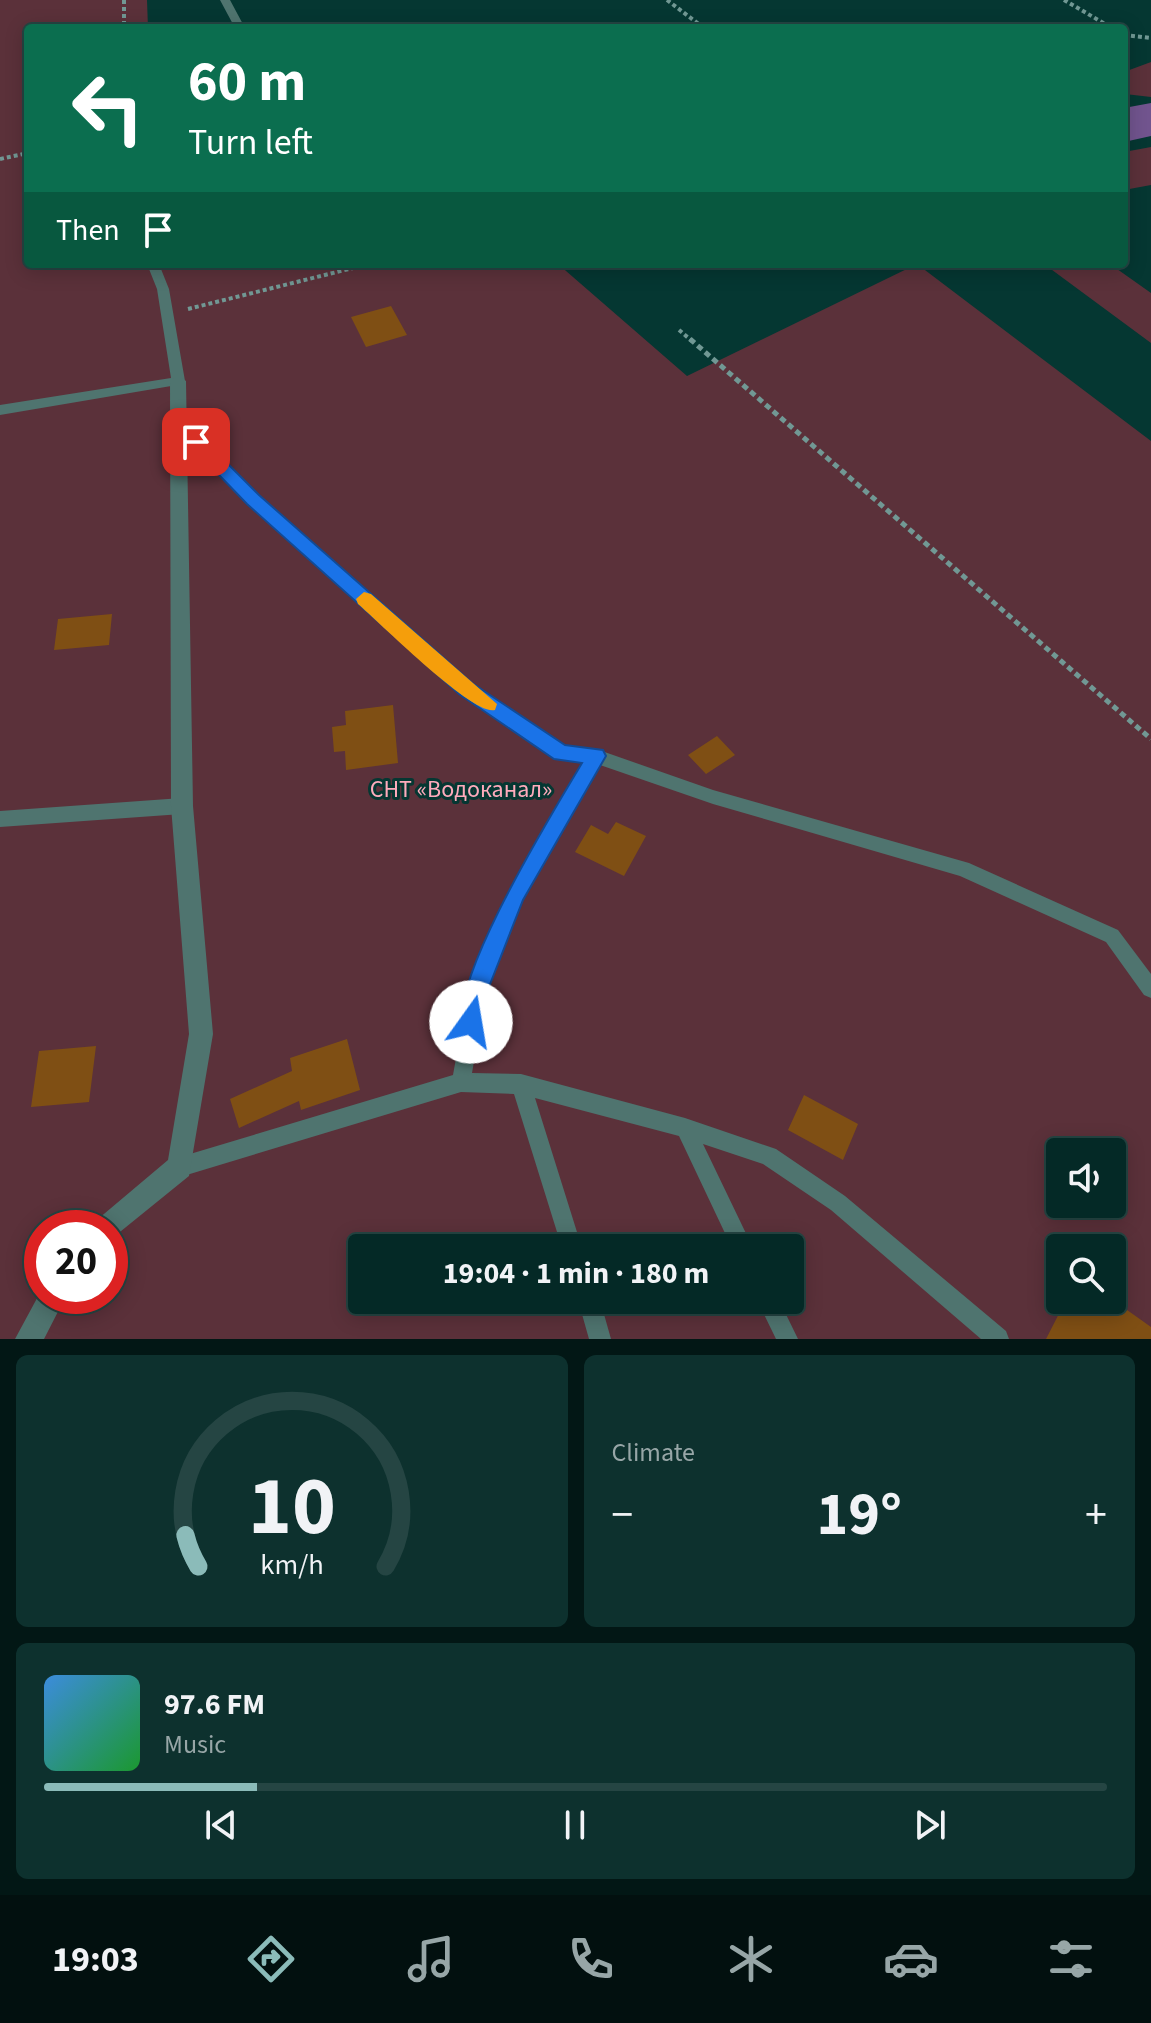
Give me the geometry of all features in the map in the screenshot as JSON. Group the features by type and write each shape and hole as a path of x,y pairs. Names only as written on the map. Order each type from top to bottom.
{"street":[{"path":"128,1210 180,1167 201,1034 182,806 178,381"},
{"path":"29,1339 43,1314"}],"lane":[{"path":"225,0 238,24"},
{"path":"0,410 178,381 163,289 155,268"},
{"path":"177,422 253,499 465,689 561,753 596,756 713,797 963,869 1112,936 1151,989"},
{"path":"461,1082 477,992 515,896 596,756"},
{"path":"0,819 182,806"},
{"path":"180,1167 461,1082 521,1084 685,1128 769,1156 838,1203 998,1339"},
{"path":"521,1084 568,1234"},
{"path":"685,1128 736,1234"},
{"path":"593,1314 600,1339"},
{"path":"775,1314 787,1339"}],"path":[{"path":"124,0 124,24"},
{"path":"667,0 699,24"},
{"path":"1064,0 1105,24"},
{"path":"1128,35 1151,38"},
{"path":"0,159 24,154"},
{"path":"167,314 353,268"},
{"path":"679,330 1151,739"}],"green space":[{"name":"СНТ «Водоканал»","path":"0,0 147,0 148,24 24,24 24,268 563,268 687,376 909,268 922,268 1151,441 1151,1339 0,1339"},
{"path":"1151,62 1151,97 1128,94 1128,71"},
{"path":"1151,147 1151,185 1128,189 1128,151"},
{"path":"1049,268 1116,268 1151,293 1151,343"}],"shaded area":[{"path":"1151,103 1151,136 1128,141 1128,107"}],"building":[{"path":"391,306 407,335 366,347 351,317"},
{"path":"112,614 109,645 54,650 58,619"},
{"path":"393,705 398,763 346,770 345,751 334,752 332,727 346,725 345,711"},
{"path":"717,736 735,755 706,774 688,755"},
{"path":"616,822 646,836 624,876 575,852 591,825 608,834"},
{"path":"347,1039 360,1090 301,1110 299,1101 239,1128 230,1099 292,1071 290,1058"},
{"path":"96,1046 89,1102 31,1107 39,1051"},
{"path":"804,1095 858,1124 843,1160 788,1130"},
{"path":"1126,1309 1151,1327 1151,1339 1046,1339 1059,1314 1126,1314"}],"slow traffic":[{"path":"364,599 465,689 488,704"}],"route":[{"path":"196,442 253,499 465,689 561,753 596,756 515,896 477,992 471,1022"}]}
